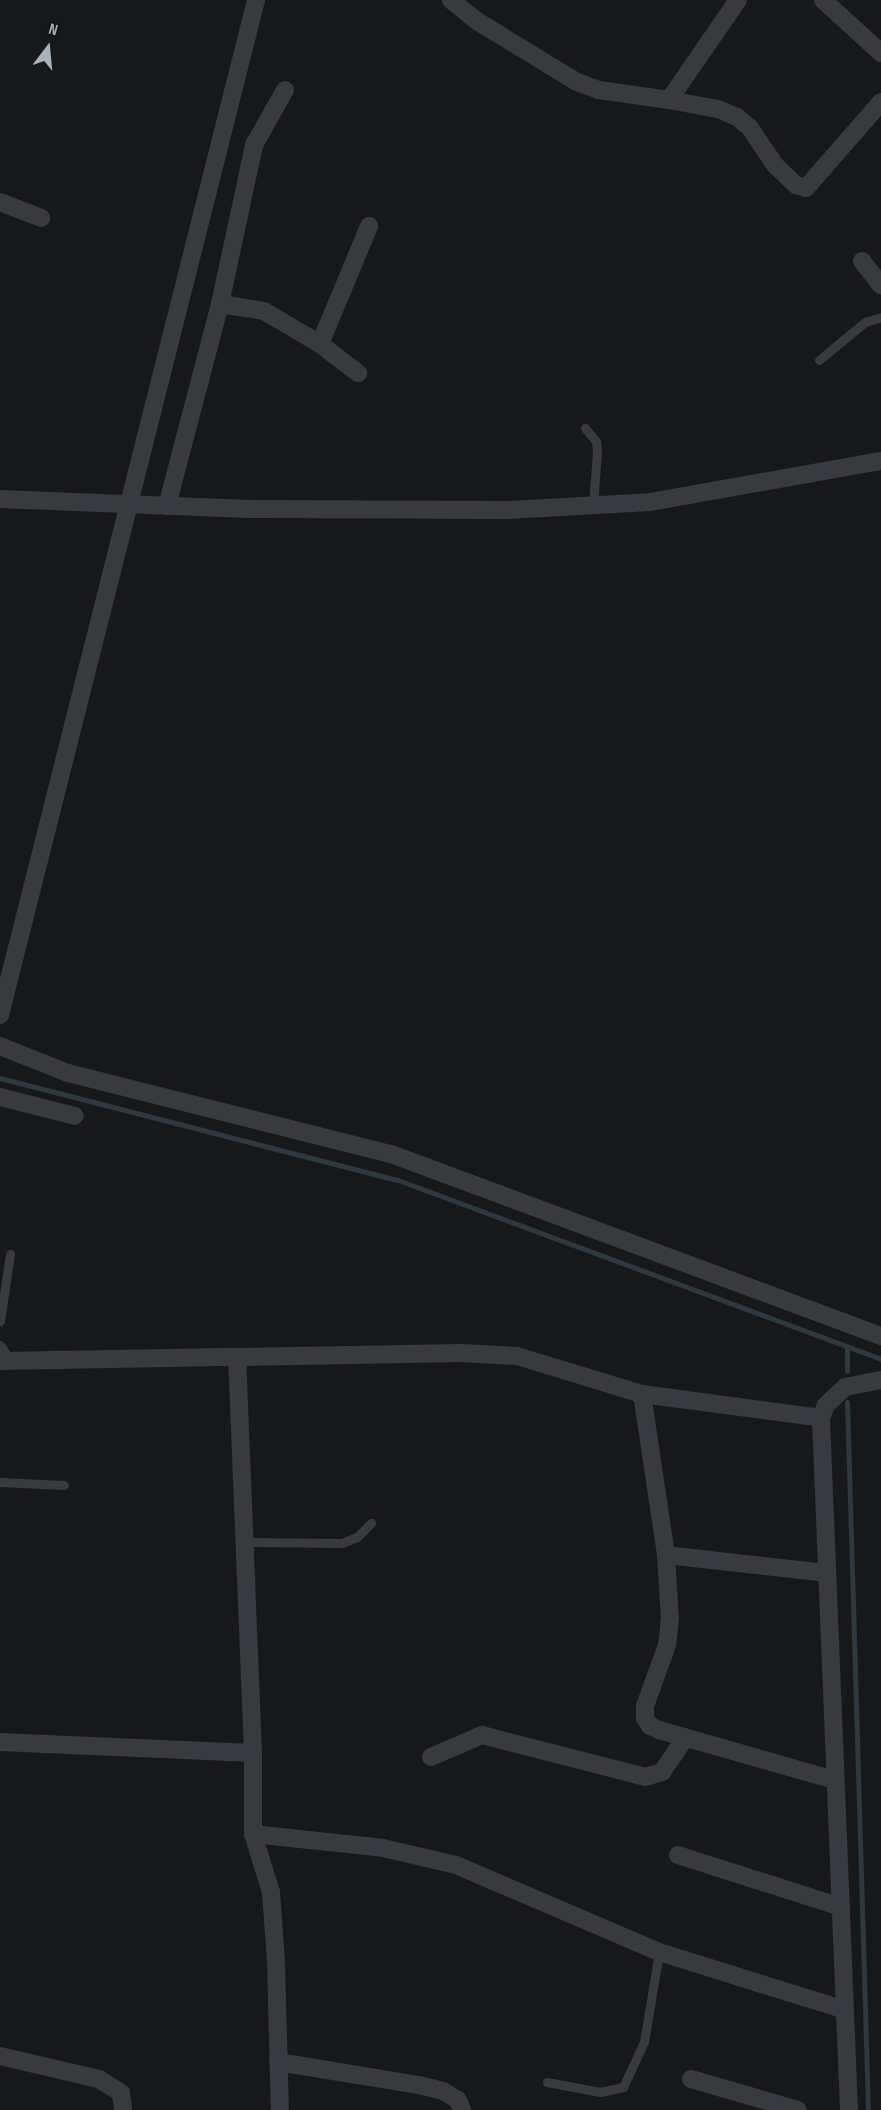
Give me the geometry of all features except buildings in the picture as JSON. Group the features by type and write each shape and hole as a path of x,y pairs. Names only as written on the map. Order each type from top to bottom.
{"street":[{"path":"0,1015 135,505 256,0"},
{"path":"451,0 477,21 577,82 598,90 718,109 736,117 750,128 775,165 796,185 806,188 881,102"},
{"path":"669,100 738,0"},
{"path":"823,0 881,53"},
{"path":"165,506 220,304 254,145 285,90"},
{"path":"0,202 41,218"},
{"path":"320,344 369,226"},
{"path":"862,261 881,285"},
{"path":"220,304 264,311 320,344 358,373"},
{"path":"0,499 165,506 509,510 593,506 696,495 881,461"},
{"path":"0,1046 68,1073 391,1154 881,1336"},
{"path":"0,1097 75,1116"},
{"path":"5,1361 460,1353 517,1356 642,1394 821,1418"},
{"path":"237,1358 242,1542 253,1753 253,1834 271,1892 280,2110"},
{"path":"849,2110 821,1418 826,1405 845,1387 881,1380"},
{"path":"642,1394 666,1556 669,1629 645,1706 645,1718 650,1726 834,1780"},
{"path":"666,1556 827,1574"},
{"path":"431,1757 482,1735 645,1778 662,1773 686,1737"},
{"path":"0,1742 253,1753"},
{"path":"253,1834 383,1848 456,1865 659,1952 844,2010"},
{"path":"678,1855 841,1907"},
{"path":"0,2056 99,2079 121,2093 123,2110"},
{"path":"278,2062 443,2091 458,2100 462,2110"},
{"path":"691,2079 798,2110"}],"lane":[{"path":"819,360 865,322 881,317"},
{"path":"585,428 596,441 593,506"},
{"path":"0,1321 10,1254"},
{"path":"0,1345 5,1361"},
{"path":"0,1482 64,1485"},
{"path":"242,1542 342,1543 357,1537 371,1523"},
{"path":"548,2082 600,2092 623,2087 644,2042 659,1952"}],"waterway":[{"path":"0,1078 398,1180 881,1359"},
{"path":"847,1346 847,1371"},
{"path":"847,1402 868,2110"}]}
